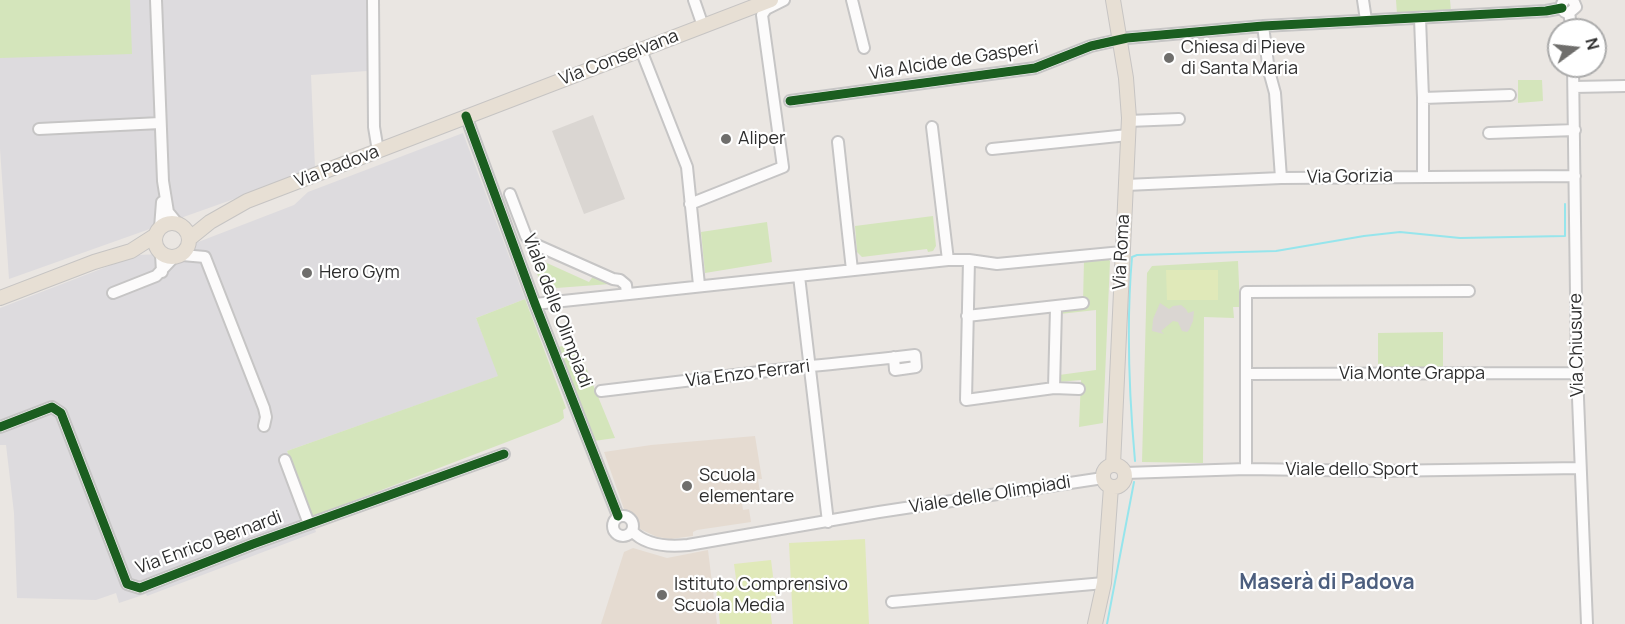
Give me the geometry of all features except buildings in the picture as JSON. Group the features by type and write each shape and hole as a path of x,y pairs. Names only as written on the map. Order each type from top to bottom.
{"main road":[{"name":"Via Roma","path":"1113,0 1126,78 1128,128 1113,465"},
{"name":"Via Conselvana","path":"466,116 766,1"},
{"name":"Via Padova","path":"189,239 210,222 247,201 466,116"},
{"name":"Via Padova","path":"179,225 210,222"},
{"path":"0,298 94,262 131,251 166,224 179,225 187,232 189,239 188,249 169,255 131,251"},
{"path":"158,232 155,246 169,255"},
{"path":"1095,624 1104,583 1106,468 1113,465 1122,468 1125,473 1122,484 1107,482"}],"street":[{"path":"156,0 163,181 168,212 179,225"},
{"path":"373,0 374,127 378,151"},
{"path":"694,0 703,26"},
{"path":"690,204 783,167 762,15 766,9 784,0"},
{"path":"852,0 864,48"},
{"path":"1363,0 1366,20"},
{"path":"1565,7 1576,8 1573,0"},
{"name":"Via Alcide de Gasperi","path":"790,101 1035,68 1091,46 1120,39 1263,26 1546,11 1565,7"},
{"path":"1420,18 1424,176"},
{"path":"1263,26 1269,71 1275,93 1281,178"},
{"path":"641,50 687,166 699,285"},
{"name":"Via Chiusure","path":"1574,78 1577,373 1587,624"},
{"path":"1574,87 1625,86"},
{"path":"1423,98 1510,95"},
{"name":"Viale delle Olimpiadi","path":"466,116 535,303 618,516"},
{"path":"992,149 1179,119"},
{"path":"39,129 160,123"},
{"path":"932,127 948,260"},
{"path":"1489,133 1575,130"},
{"path":"838,142 852,270"},
{"name":"Via Gorizia","path":"1126,185 1281,178 1575,176"},
{"path":"158,232 163,181"},
{"path":"510,194 526,236 532,243 620,280 626,285 622,294"},
{"path":"189,239 200,256"},
{"path":"535,303 948,260 997,264 1122,252"},
{"path":"113,293 162,272 169,255 205,256 264,408 266,417 264,426"},
{"path":"969,260 966,400 1054,388 1079,389"},
{"path":"799,276 828,522"},
{"path":"1246,469 1246,292 1469,291"},
{"path":"968,316 1056,308 1083,303"},
{"path":"1054,388 1056,308"},
{"name":"Via Enzo Ferrari","path":"601,391 894,357"},
{"name":"Via Monte Grappa","path":"1247,374 1577,373"},
{"name":"Via Enrico Bernardi","path":"0,427 52,407 61,413 126,584 140,588 504,454"},
{"name":"Via Enrico Bernardi","path":"285,459 309,524"},
{"name":"Viale dello Sport","path":"1125,473 1246,469 1399,471 1580,468"},
{"name":"Viale delle Olimpiadi","path":"632,531 651,543 675,546 1107,482"},
{"path":"618,516 630,519 633,525 632,531 625,536 615,533 613,523 618,516"},
{"path":"892,602 1104,583"}],"shaded area":[{"path":"0,0 367,0 367,71 311,75 315,168 9,279 0,149"},
{"path":"593,115 625,199 584,214 552,131"},
{"path":"463,133 525,299 476,318 499,376 287,451 316,532 147,596 146,594 119,603 116,593 96,600 17,598 14,513 6,445 0,445 0,308 137,255 163,254 193,244 294,205 308,192"},
{"path":"1160,303 1169,309 1181,305 1188,313 1194,311 1193,321 1187,332 1182,331 1178,322 1173,321 1161,331 1164,334 1152,331 1153,319"},
{"name":"Scuola elementare","path":"755,436 762,479 758,479 760,494 741,497 743,510 749,509 751,522 697,530 693,532 693,536 671,539 657,537 638,528 633,518 625,512 604,452 651,445"},
{"name":"Istituto Comprensivo Scuola Media","path":"633,548 667,558 708,550 717,624 601,624 624,552"}],"green space":[{"path":"0,0 130,0 132,54 0,58"},
{"path":"1396,0 1450,0 1451,11 1397,14"},
{"path":"1518,80 1542,80 1543,101 1518,103"},
{"path":"933,216 936,246 933,251 928,252 927,249 862,257 857,252 855,226"},
{"path":"767,222 772,262 705,273 701,232"},
{"path":"527,248 540,253 538,259 589,282 594,275 610,284 543,289"},
{"path":"1107,258 1110,261 1103,423 1079,427 1081,380 1059,382 1059,375 1096,370 1096,310 1060,314 1060,308 1083,303 1084,260"},
{"path":"1238,261 1240,307 1233,307 1234,318 1204,317 1203,463 1142,462 1147,273 1152,266"},
{"path":"1166,270 1218,270 1218,300 1167,300"},
{"path":"525,299 566,408 563,410 564,418 559,422 311,517 287,451 498,376 476,318"},
{"path":"1443,332 1443,368 1378,368 1378,333"},
{"path":"576,343 615,438 594,441 558,347"},
{"path":"865,539 869,624 793,624 789,543"},
{"path":"771,560 777,608 770,609 772,624 720,624 716,588 737,586 734,564"}],"waterway":[{"path":"1135,461 1129,359 1132,257 1276,251 1400,232 1460,238 1565,236 1565,204"},
{"path":"1107,624 1134,482"}],"cycle path":[{"path":"790,101 1035,68 1091,46 1127,38 1263,26 1546,11 1562,8"},
{"path":"466,116 535,304 618,516"},
{"path":"0,427 52,407 61,413 127,584 140,588 253,544 504,454"}],"place":[{"name":"Chiesa di Pieve di Santa Maria","path":"1169,58"},
{"name":"Aliper","path":"726,139"},
{"name":"Hero Gym","path":"307,273"},
{"name":"Scuola elementare","path":"687,486"},
{"name":"Istituto Comprensivo Scuola Media","path":"662,595"}],"district":[{"name":"Maserà di Padova","path":"1327,583"}]}
